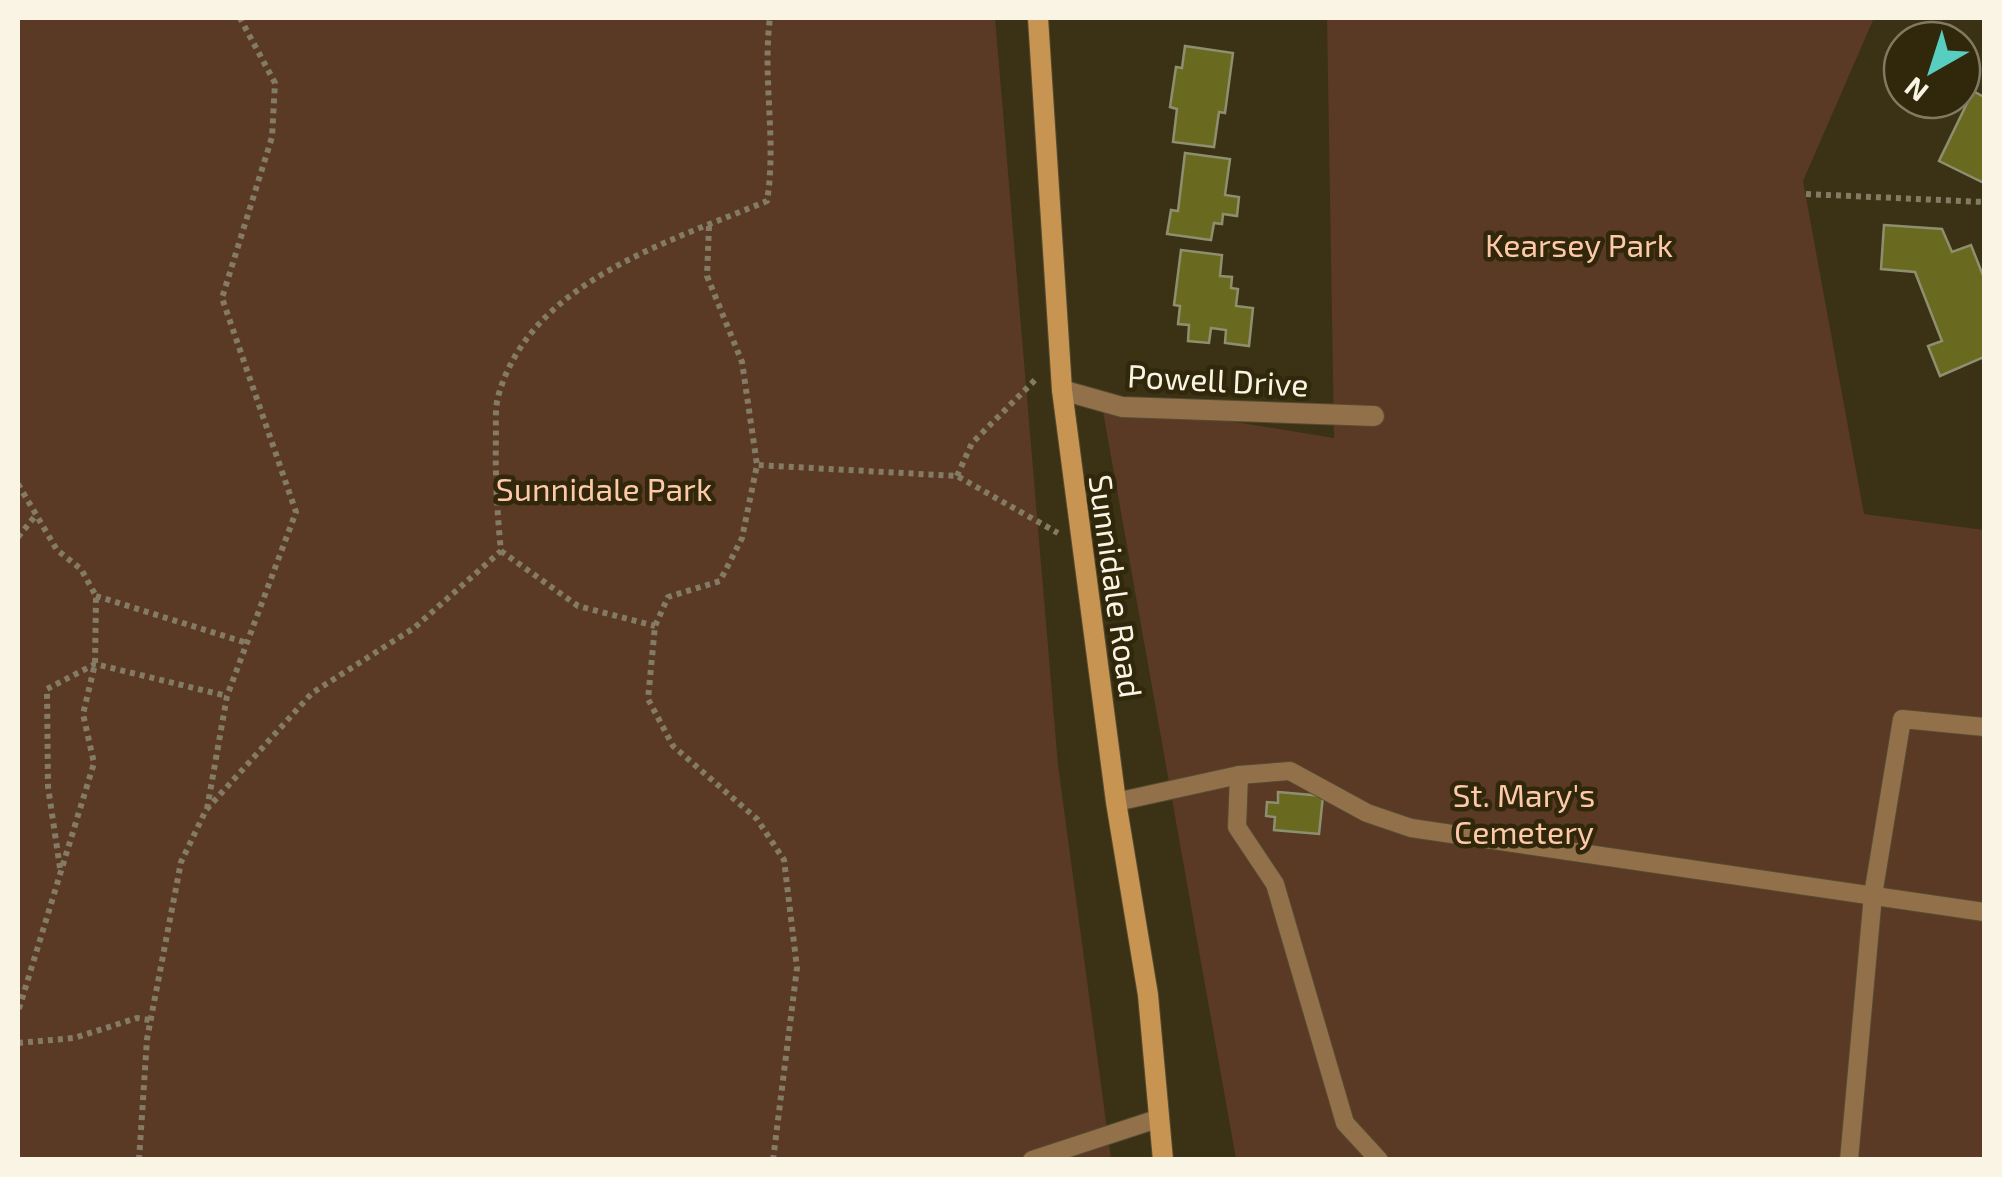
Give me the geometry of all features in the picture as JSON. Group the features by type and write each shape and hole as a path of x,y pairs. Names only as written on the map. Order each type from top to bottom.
{"main road":[{"name":"Sunnidale Road","path":"1038,18 1062,390 1116,802 1148,996 1162,1160"}],"street":[{"name":"Powell Drive","path":"1062,390 1122,407 1374,416"}],"lane":[{"path":"1849,1160 1873,896 1902,719 1984,727"},
{"path":"1116,802 1239,775 1290,771 1367,814 1411,828 1984,912"},
{"path":"1239,775 1237,827 1275,884 1346,1123 1380,1160"},
{"path":"1032,1160 1157,1120"}],"path":[{"path":"655,626 578,606 501,551 495,494 497,400 512,360 558,304 610,267 767,201 772,174 767,40 770,18"},
{"path":"206,810 227,696 296,512 222,298 272,137 275,82 243,19"},
{"path":"1806,194 1984,202"},
{"path":"708,226 708,276 742,362 757,465 742,538 720,581 668,597 655,626 648,698 673,746 757,820 784,860 798,968 773,1160"},
{"path":"957,476 972,443 1060,355"},
{"path":"757,465 957,476 1080,546"},
{"path":"18,484 20,495 57,550 81,570 96,596 95,664 83,714 94,763 18,1012"},
{"path":"18,537 36,515"},
{"path":"138,1160 150,1020 180,862 206,810 312,693 414,628 501,551"},
{"path":"96,596 247,643"},
{"path":"60,875 48,787 47,689 95,664 227,696"},
{"path":"18,1043 74,1038 137,1018 150,1020"}],"green space":[{"name":"Sunnidale Park","path":"18,18 995,18 1058,765 1111,1159 18,1159"},
{"name":"St. Mary's Cemetery","path":"1327,18 1874,18 1803,181 1864,514 1984,530 1984,1159 1236,1159 1101,400 1334,438"}],"building":[{"path":"1185,46 1233,53 1225,113 1219,112 1214,147 1173,142 1177,109 1170,107 1176,67 1182,68"},
{"path":"1984,97 1984,183 1939,161 1959,120 1982,120"},
{"path":"1185,153 1230,159 1225,195 1239,197 1237,216 1223,214 1222,224 1214,223 1211,240 1167,234 1171,210 1178,211"},
{"path":"1884,225 1942,229 1952,252 1971,245 1984,278 1984,357 1940,376 1928,346 1942,341 1915,272 1881,269"},
{"path":"1181,250 1222,255 1220,276 1232,277 1231,288 1238,289 1236,306 1253,308 1249,346 1225,343 1226,330 1211,328 1209,343 1188,341 1189,325 1178,324 1180,306 1174,305"},
{"path":"1278,792 1323,796 1319,834 1274,830 1275,817 1266,816 1267,802 1278,803"}],"park label":[{"name":"Kearsey Park","path":"1579,244"}]}
